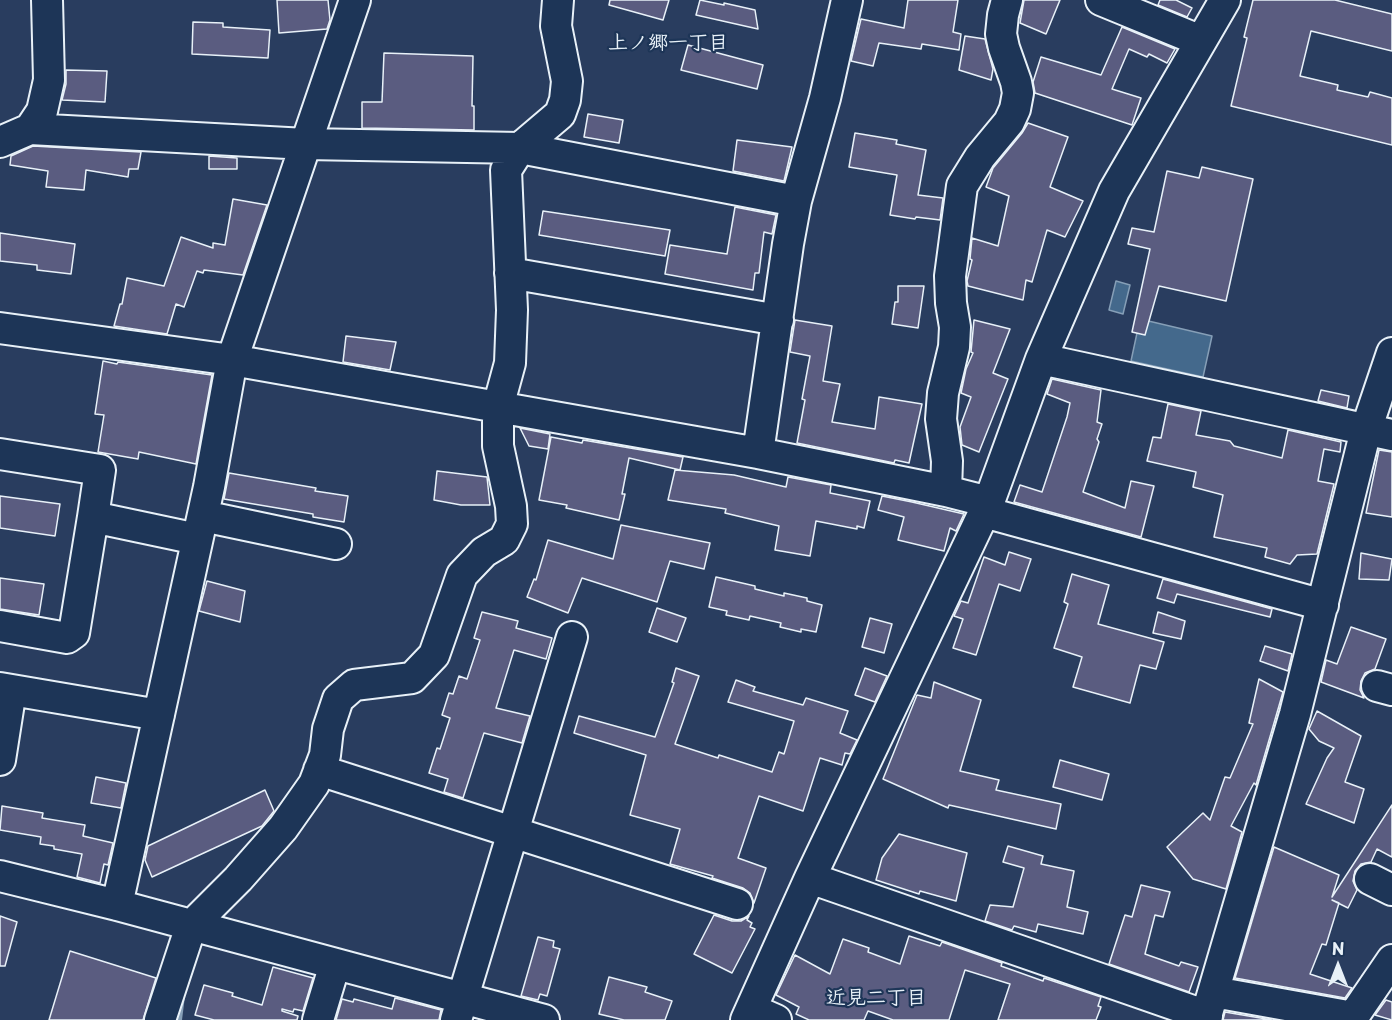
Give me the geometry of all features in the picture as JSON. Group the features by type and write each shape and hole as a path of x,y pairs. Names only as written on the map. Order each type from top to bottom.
{"street":[{"path":"30,129 42,111 49,80 47,0"},
{"path":"117,905 200,528 232,360 355,0"},
{"path":"160,1020 191,926 238,879 283,828 314,784 325,755 328,729 338,699 354,685 412,678 434,655 462,575 484,552 504,540 512,524 511,506 498,447 498,407 510,363 512,310 507,170 520,148 560,114 565,100 567,81 556,26 558,0"},
{"path":"758,453 796,201 825,98 848,0"},
{"path":"946,491 947,461 941,419 943,393 954,347 955,327 950,276 962,186 980,157 1009,122 1015,109 1018,93 1017,82 1001,34 1007,0"},
{"path":"758,1016 810,878 987,507 1041,359 1114,191 1225,0"},
{"path":"1118,3 1201,41"},
{"path":"0,142 30,129 306,144 520,148 796,201"},
{"path":"510,273 778,320"},
{"path":"0,328 232,360 758,453 946,491 987,507 1323,605"},
{"path":"1208,1009 1295,714 1323,605 1379,432 1392,353"},
{"path":"1041,359 1379,432"},
{"path":"0,454 100,470 74,633 68,638 0,626"},
{"path":"93,517 336,544"},
{"path":"459,1009 572,636"},
{"path":"0,760 6,689 159,715"},
{"path":"319,770 737,904"},
{"path":"0,876 335,964 459,1009 544,1020"},
{"path":"810,878 1208,1009 1353,1018 1392,960"},
{"path":"318,1020 335,964"}],"water":[{"path":"1116,281 1130,285 1123,314 1109,310"},
{"path":"1140,319 1212,336 1203,377 1131,361"}],"building":[{"path":"277,0 328,0 330,20 327,29 279,33"},
{"path":"610,0 669,0 663,20 609,5"},
{"path":"700,0 755,10 758,29 696,15"},
{"path":"908,0 958,0 953,32 961,34 959,50 922,44 921,49 879,43 873,66 851,61 861,19 904,28"},
{"path":"1024,0 1060,0 1046,34 1020,23"},
{"path":"1160,0 1176,0 1192,8 1187,17 1158,5"},
{"path":"1253,0 1335,0 1392,14 1392,51 1311,31 1300,76 1338,85 1337,90 1368,97 1370,92 1392,98 1392,145 1231,106 1247,38 1244,37"},
{"path":"193,22 223,23 223,27 270,30 268,58 192,54"},
{"path":"1122,27 1175,49 1167,63 1149,54 1147,57 1129,49 1112,89 1141,98 1132,125 1035,93 1033,82 1041,57 1101,75"},
{"path":"965,36 985,39 993,69 991,80 959,70"},
{"path":"688,45 763,65 757,89 681,70"},
{"path":"384,53 473,56 474,130 362,128 362,102 382,102"},
{"path":"66,70 107,71 105,102 62,100 66,84"},
{"path":"588,114 623,120 619,143 584,137"},
{"path":"1028,123 1068,137 1050,187 1083,201 1065,237 1047,230 1032,282 1026,280 1023,300 968,286 967,281 972,260 970,259 972,238 998,246 1009,196 986,187 993,168"},
{"path":"855,133 897,140 896,144 926,150 918,195 943,198 940,220 890,215 897,175 849,167"},
{"path":"737,140 792,147 784,181 733,171"},
{"path":"33,146 141,152 138,169 129,169 128,177 86,170 84,190 46,187 48,171 10,165 11,156"},
{"path":"209,156 237,158 237,169 209,169"},
{"path":"1202,167 1253,179 1226,301 1159,286 1145,335 1132,332 1150,249 1128,244 1132,228 1154,232 1167,171 1199,178"},
{"path":"233,199 267,205 243,275 197,271 184,307 176,304 167,334 114,326 120,304 122,304 127,278 164,286 181,237 213,248 213,243 225,245"},
{"path":"735,207 776,215 772,234 764,232 759,273 755,273 753,290 665,274 670,245 727,254"},
{"path":"543,211 670,230 665,256 539,235"},
{"path":"0,233 75,244 71,274 37,270 37,265 0,261"},
{"path":"898,286 924,286 918,328 892,324 895,302 898,302"},
{"path":"795,320 832,326 823,381 840,384 832,422 875,429 879,397 922,404 909,463 895,460 894,463 797,443 810,356 790,352"},
{"path":"974,320 1010,329 993,373 1008,379 979,452 962,445 960,427 971,397 961,393 966,369 973,353 971,352"},
{"path":"346,336 396,342 390,370 343,362"},
{"path":"103,361 212,375 196,464 139,452 138,459 98,452 104,415 95,414"},
{"path":"1052,379 1101,390 1097,422 1102,424 1097,439 1099,442 1083,492 1125,508 1131,481 1154,486 1141,537 1014,502 1020,485 1042,492 1067,417 1070,403 1047,394"},
{"path":"1321,390 1349,396 1347,408 1318,401"},
{"path":"1168,404 1201,411 1196,435 1230,441 1234,446 1282,458 1288,430 1341,442 1340,452 1324,449 1318,481 1334,484 1317,554 1297,555 1290,564 1265,557 1267,548 1214,537 1223,495 1193,487 1196,472 1147,461 1153,437 1161,438"},
{"path":"520,428 550,434 548,449 529,446"},
{"path":"551,437 582,443 583,440 683,457 680,470 629,458 619,520 566,508 567,505 539,500"},
{"path":"1379,450 1392,452 1392,517 1366,513"},
{"path":"675,470 734,475 786,487 788,477 831,485 830,493 870,501 864,528 857,526 857,529 816,521 810,556 775,550 779,526 725,513 726,509 668,500"},
{"path":"437,471 487,477 490,505 461,505 434,500"},
{"path":"229,473 348,496 344,522 313,517 313,514 224,499"},
{"path":"0,496 60,504 55,536 0,528"},
{"path":"882,496 964,514 956,531 950,528 944,551 898,540 904,517 878,510"},
{"path":"621,525 710,543 704,569 670,561 657,602 582,578 568,613 527,597 534,579 536,580 548,540 613,559"},
{"path":"1009,552 1031,559 1020,591 999,584 976,655 953,648 963,619 954,616 961,601 968,603 984,557 1005,565"},
{"path":"1361,553 1392,559 1389,580 1359,579"},
{"path":"1072,574 1109,585 1098,624 1164,642 1156,669 1140,665 1130,703 1073,687 1082,657 1054,648 1068,604 1064,602"},
{"path":"716,577 755,586 755,589 784,596 784,593 807,598 807,601 822,605 816,632 801,629 801,632 780,627 781,623 750,616 749,620 726,615 727,611 709,607"},
{"path":"0,578 44,584 39,615 0,609"},
{"path":"1163,579 1272,609 1270,617 1177,594 1174,603 1157,598"},
{"path":"207,581 245,591 240,622 199,611"},
{"path":"657,608 686,618 677,642 649,632"},
{"path":"482,612 518,621 516,628 552,638 546,659 514,650 496,708 530,716 522,743 484,733 463,798 444,792 448,779 429,773 450,718 442,715 449,693 453,694 459,676 467,679 480,640 474,638"},
{"path":"1158,612 1185,621 1181,639 1153,633"},
{"path":"870,618 892,624 884,653 862,647"},
{"path":"1351,627 1386,639 1375,669 1365,673 1361,681 1360,690 1364,698 1321,682 1326,660 1337,664"},
{"path":"1265,646 1292,654 1288,671 1260,661"},
{"path":"676,668 699,676 675,744 772,772 779,752 784,754 794,721 728,702 736,680 755,687 753,691 803,705 806,698 848,711 840,733 857,740 850,754 845,753 842,765 820,758 803,811 759,796 738,858 766,868 754,903 750,893 743,888 712,878 713,876 670,864 680,829 630,815 646,755 574,733 579,716 655,737 674,683 672,682"},
{"path":"865,668 887,676 875,702 855,695"},
{"path":"1259,679 1283,692 1256,785 1254,783 1231,826 1242,832 1226,889 1193,879 1167,847 1203,813 1210,820 1225,777 1230,778 1253,724 1249,723"},
{"path":"934,682 981,700 960,771 999,780 996,790 1061,804 1056,829 949,805 948,808 883,779 917,695 931,698"},
{"path":"1317,711 1361,736 1345,782 1364,789 1354,823 1306,804 1334,748 1319,741 1309,729"},
{"path":"1060,760 1109,774 1102,800 1053,787"},
{"path":"96,777 126,783 121,808 91,803"},
{"path":"265,790 274,811 262,826 152,877 145,860 148,846"},
{"path":"1392,805 1392,857 1377,849 1371,862 1361,864 1355,871 1353,881 1357,890 1348,908 1339,903 1326,945 1322,944 1310,974 1352,988 1345,998 1235,978 1274,847 1339,875 1332,897"},
{"path":"2,806 43,813 42,818 85,825 83,836 113,843 108,865 104,864 100,883 77,877 82,854 40,844 41,837 0,830"},
{"path":"899,834 967,853 956,901 920,891 919,894 876,880 882,858"},
{"path":"1008,846 1043,856 1041,864 1074,871 1067,907 1088,912 1083,934 1038,924 1036,932 1014,926 1012,930 985,921 990,905 1013,907 1024,868 1003,862"},
{"path":"1141,885 1170,892 1163,917 1155,915 1145,954 1179,966 1181,962 1198,967 1189,992 1109,964 1125,915 1132,917"},
{"path":"714,915 732,921 741,921 749,916 747,920 752,923 750,927 755,929 732,973 694,954"},
{"path":"0,916 17,922 5,966 0,966"},
{"path":"909,936 940,946 942,942 1002,963 1001,966 1043,981 1044,978 1101,997 1098,1006 1101,1007 1096,1020 998,1020 1010,984 965,970 949,1020 893,1020 868,1011 864,1020 809,1020 796,1014 799,1007 776,995 795,955 830,974 843,939 869,948 868,952 900,964"},
{"path":"538,937 554,941 553,947 560,949 547,996 540,994 538,1000 521,996"},
{"path":"70,951 156,978 143,1020 49,1020"},
{"path":"273,967 313,978 303,1011 294,1009 293,1012 282,1009 282,1011 298,1016 297,1020 214,1020 195,1015 204,985 233,993 232,996 262,1005"},
{"path":"609,977 647,987 645,992 672,1001 665,1020 624,1020 599,1014"},
{"path":"395,998 441,1010 439,1020 336,1020 342,999 353,1002 354,999 392,1009"},
{"path":"1386,1000 1392,1002 1392,1020 1375,1015"},
{"path":"1225,1012 1272,1020 1223,1020"}],"waterway":[{"path":"179,1020 182,996"}],"district":[{"name":"上ノ郷一丁目","path":"668,43"},
{"name":"近見二丁目","path":"876,998"}]}
